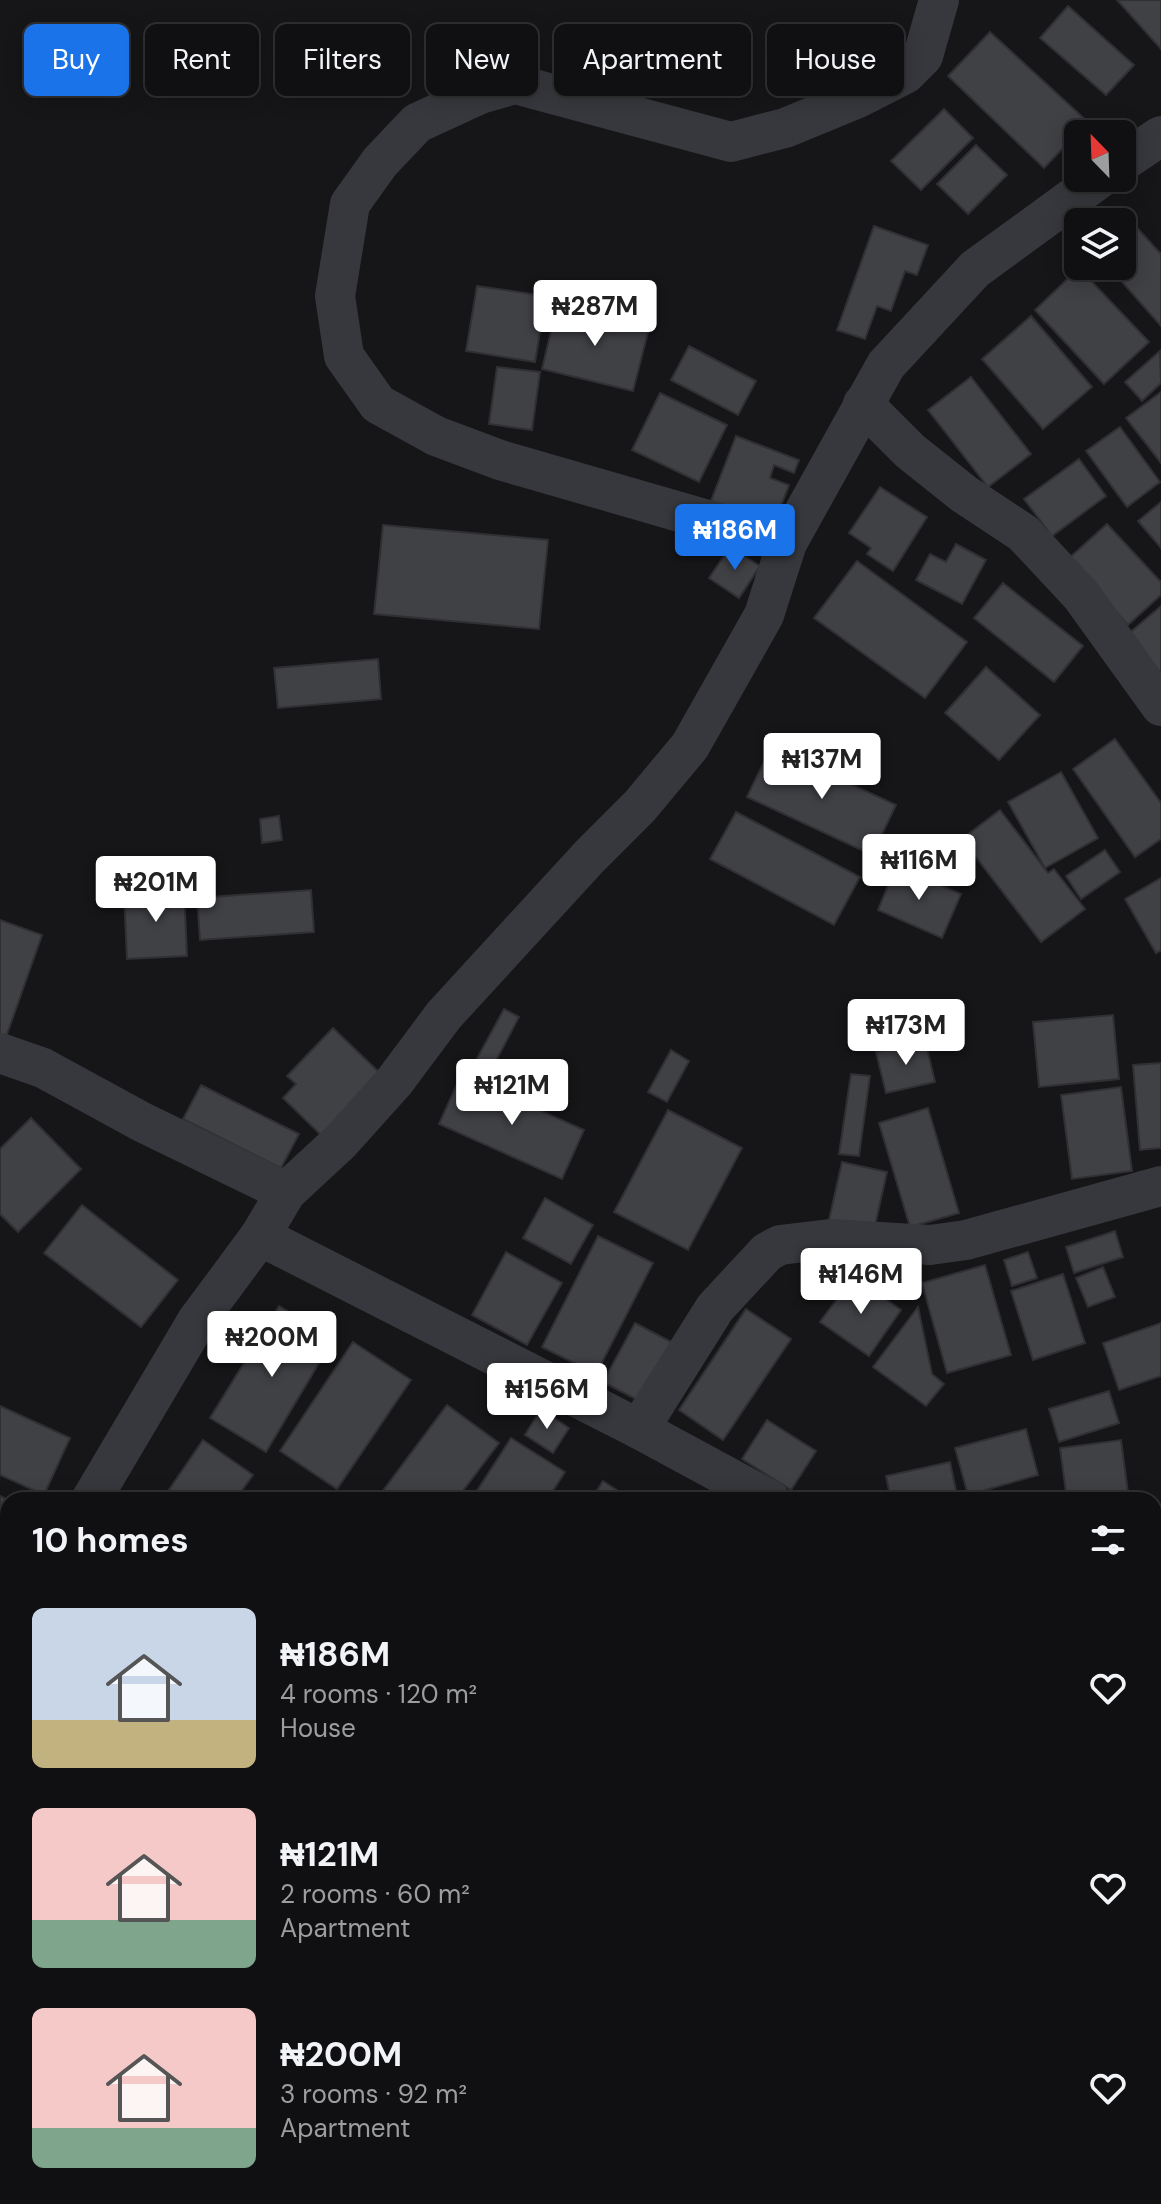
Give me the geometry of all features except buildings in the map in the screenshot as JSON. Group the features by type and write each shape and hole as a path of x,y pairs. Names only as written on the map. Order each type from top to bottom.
{"street":[{"path":"787,543 500,460 436,436 378,404 344,356 335,296 350,204 380,162 417,123 480,94 515,84 731,142 785,128 858,98 915,66 923,56 939,0"},
{"path":"1136,153 1161,136"},
{"path":"96,1492 197,1321 260,1236 286,1192 368,1112 444,1015 640,806 690,746 764,615 787,543 886,365 975,269 1081,192"},
{"path":"863,404 910,451 964,494 1023,533 1081,595 1161,706"},
{"path":"0,1053 43,1068 142,1122 286,1192"},
{"path":"639,1429 715,1308 767,1252 780,1245 830,1239 930,1245 966,1240 1161,1186"},
{"path":"260,1236 639,1429 755,1492"}]}
